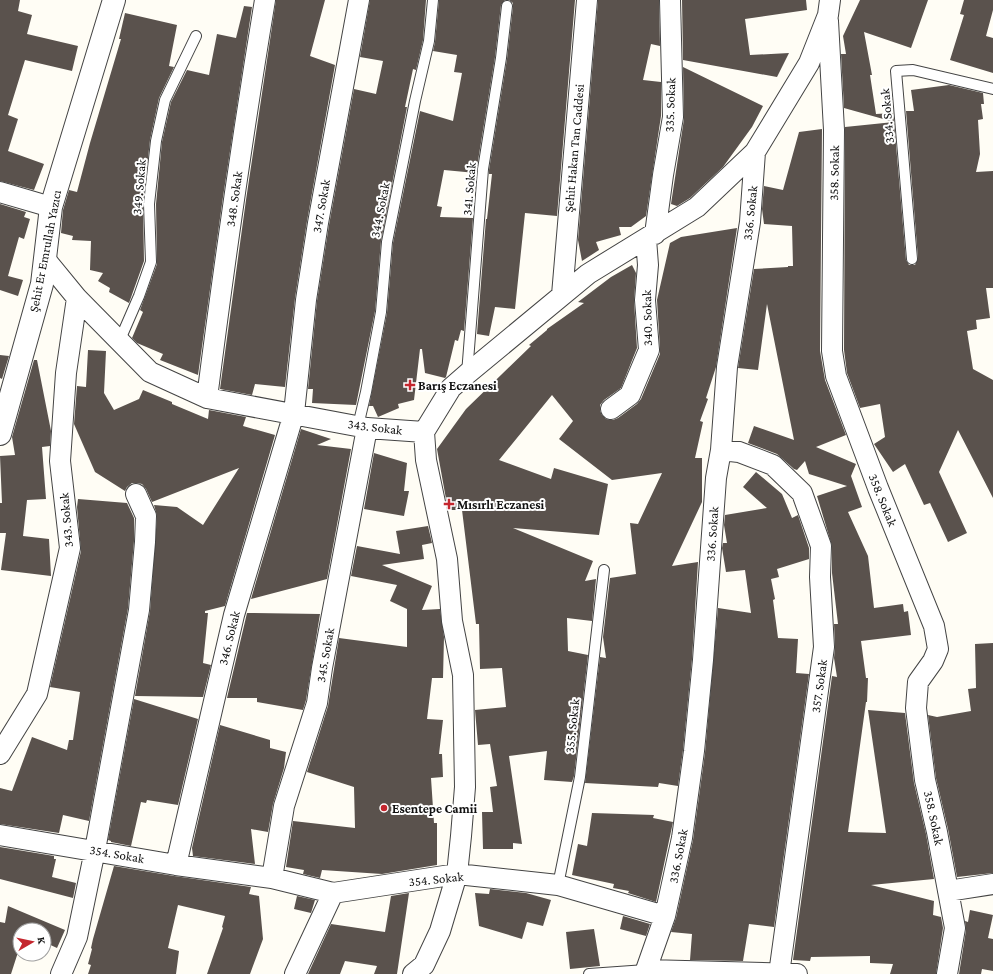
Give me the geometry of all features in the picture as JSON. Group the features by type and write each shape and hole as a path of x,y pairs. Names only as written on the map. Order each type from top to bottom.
{"street":[{"name":"Şehit Er Emrullah Yazıcı","path":"0,434 8,383 42,284 51,207 114,0"},
{"name":"348. Sokak","path":"208,398 222,281 265,0"},
{"name":"347. Sokak","path":"294,413 306,300 321,208 359,0"},
{"name":"Şehit Hakan Tan Caddesi","path":"562,295 587,0"},
{"name":"335. Sokak","path":"651,236 673,118 670,0"},
{"path":"413,974 424,965 440,931 457,874 465,787 463,675 452,621 447,560 426,460 424,432 451,388 467,374 588,274 697,207 754,152 809,63 829,7"},
{"name":"358. Sokak","path":"829,7 834,130 832,350 836,376 878,488 934,626 938,649 934,661 918,682 916,708 925,780 937,832 955,928 947,974"},
{"name":"336. Sokak","path":"665,916 682,838 694,751 704,653 716,478 721,450 727,367 750,222 754,152"},
{"path":"0,192 51,207"},
{"name":"340. Sokak","path":"612,409 630,395 649,350 645,300 651,236"},
{"name":"343. Sokak","path":"45,259 77,298 118,342 150,372 208,398 363,427 424,432"},
{"name":"343. Sokak","path":"0,754 37,694 70,548 60,461 66,374 77,298"},
{"name":"346. Sokak","path":"176,865 234,615 294,413"},
{"name":"345. Sokak","path":"272,878 284,806 317,703 363,427"},
{"name":"357. Sokak","path":"721,450 739,452 773,465 802,493 821,546 820,577 824,647 785,974"},
{"path":"61,974 77,938 95,850 139,610 146,516 136,494"},
{"name":"354. Sokak","path":"0,835 176,865 272,878 333,893 457,874 558,885 665,916"},
{"path":"948,891 993,884"},
{"path":"295,974 333,893"},
{"path":"665,916 646,972 785,974"}],"lane":[{"name":"344. Sokak","path":"363,427 366,392 381,312 387,242 415,101 429,41 433,0"},
{"name":"341. Sokak","path":"467,374 483,168 501,58 507,6"},
{"name":"349. Sokak","path":"118,342 151,262 148,204 156,141 165,100 196,36"},
{"name":"334. Sokak","path":"912,259 896,71 913,70 993,89"},
{"name":"355. Sokak","path":"558,885 580,777 604,570"},
{"path":"589,974 646,972"}],"building":[{"path":"0,0 20,0 18,11 32,15 27,34 78,46 72,71 25,60 8,115 18,119 8,151 44,164 34,190 0,181"},
{"path":"276,0 325,0 310,56 335,65 307,221 295,298 285,387 255,384 252,395 220,389"},
{"path":"370,0 426,0 423,40 416,70 413,69 405,107 407,107 381,241 375,311 356,405 312,403 313,389 308,389 317,301 329,225 354,89 376,94 383,61 360,57"},
{"path":"439,0 505,0 501,5 495,57 476,173 444,170 437,206 442,207 440,217 473,218 464,331 461,330 458,341 455,340 445,378 425,373 422,349 420,349 414,400 398,404 399,408 378,417 373,406 369,406 387,313 393,243 420,111 453,121 462,73 454,72 457,55 433,51"},
{"path":"509,0 575,0 557,216 525,213 515,309 495,307 489,336 477,334 486,219 492,174 489,174 489,170 507,59 513,7 513,3"},
{"path":"598,0 659,0 660,46 651,44 643,80 661,82 661,116 646,216 631,227 619,227 621,235 596,242 599,250 582,261 578,240"},
{"path":"682,0 806,0 807,10 745,19 750,55 789,53 777,77 683,60"},
{"path":"860,0 928,0 911,48 864,32 872,75 870,75 876,114 893,113 894,122 844,108 841,54 846,54 843,36"},
{"path":"964,0 993,0 993,10 986,36 993,38 993,73 950,60 964,15 960,14"},
{"path":"244,6 252,7 198,375 160,360 163,354 137,343 132,338 143,312 140,310 157,264 156,204 162,142 171,102 187,70 209,75 217,34 236,38"},
{"path":"125,13 177,25 169,66 174,67 159,98 150,140 143,203 144,261 129,303 109,292 110,288 98,281 103,273 90,270 91,241 72,240 73,236 61,233 63,210 69,190 77,192 121,39 119,39"},
{"path":"683,67 763,106 752,127 723,167 690,198 677,206 671,204 684,119"},
{"path":"949,85 983,93 984,104 981,104 983,119 978,120 980,154 976,172 993,171 993,288 986,288 990,318 976,320 977,329 967,331 973,369 993,380 993,498 958,430 939,472 967,533 948,542 930,503 924,505 905,464 893,472 874,444 885,437 880,404 860,408 847,373 844,350 845,127 894,122 906,260 909,265 915,265 918,258 906,111 914,111 911,90"},
{"path":"822,129 820,351 825,380 846,435 816,447 856,464 851,476 862,507 848,512 868,556 874,608 903,604 904,612 908,611 911,635 861,641 866,678 868,678 867,702 848,832 886,833 868,710 905,713 914,783 926,834 934,879 871,885 934,901 933,915 941,917 943,928 936,974 890,974 893,964 870,963 870,956 811,957 810,961 793,960 832,676 837,677 834,658 834,624 838,624 832,573 832,546 817,496 847,486 809,474 805,461 797,470 777,454 748,443 754,426 794,440 767,304 758,370 738,368 754,269 793,266 792,226 764,224 762,209 764,186 783,190 799,132"},
{"path":"0,204 26,212 24,217 30,219 24,239 19,237 8,276 23,280 18,296 0,290"},
{"path":"737,228 716,367 706,398 708,399 700,421 703,422 695,458 702,458 702,502 672,566 698,562 692,659 678,786 659,783 658,787 585,783 600,657 606,658 603,637 610,578 636,574 630,523 638,524 662,473 612,480 559,439 573,421 552,395 499,460 551,479 554,468 608,484 599,535 513,528 593,561 585,581 596,579 592,621 567,618 568,651 588,655 574,776 572,782 544,780 547,751 509,756 522,844 513,843 513,849 483,849 482,812 493,812 490,787 497,786 490,744 478,745 475,710 506,707 502,668 480,669 479,624 476,624 462,510 448,510 437,449 466,409 531,346 529,345 547,329 584,303 578,302 611,277 632,265 636,273 634,301 637,348 621,388 604,400 600,405 600,411 606,419 613,420 618,418 637,404 641,399 660,354 657,300 670,243 681,237"},
{"path":"88,350 106,351 104,393 114,410 139,399 143,390 208,419 209,410 246,417 243,426 275,435 225,606 205,611 205,613 208,613 203,663 211,665 203,697 135,696 150,611 157,516 154,505 177,507 203,525 239,468 152,502 142,484 132,483 125,491 95,472 74,424 77,386 86,387"},
{"path":"0,355 9,356 2,379 0,378"},
{"path":"34,360 37,360 51,431 50,446 42,447 46,499 27,500 23,536 49,539 51,576 1,570 6,533 0,533 0,503 2,503 0,456 15,455 12,437"},
{"path":"301,429 331,439 317,445 351,449 327,579 251,599"},
{"path":"374,453 407,463 404,491 409,491 404,516 364,509"},
{"path":"756,472 782,494 792,518 798,515 809,548 809,559 777,569 779,577 771,579 775,599 773,600 778,638 798,639 796,673 809,674 774,927 749,924 743,961 690,960 692,934 671,932 676,918 693,840 705,753 718,608 751,613 745,570 726,572 722,548 723,543 727,543 724,525 725,515 767,508 743,487"},
{"path":"78,499 127,503 134,518 134,541 128,608 89,821 63,815 59,833 0,824 0,788 12,791 32,737 67,750 69,740 73,740 80,692 50,687 81,551 77,507"},
{"path":"428,526 432,543 422,545 424,559 382,565 432,586 422,610 440,609 444,637 443,678 432,678 427,719 443,720 439,754 442,754 443,777 431,778 434,823 437,823 437,865 382,874 322,870 320,878 303,874 304,870 286,867 293,821 355,828 354,787 307,772 328,706 339,638 407,647 407,609 390,601 397,585 351,576 357,546 400,554 396,531"},
{"path":"247,613 320,614 306,700 303,710 257,702 257,698 227,698"},
{"path":"993,643 993,873 957,877 936,778 928,715 937,717 971,711 968,689 976,688 975,644"},
{"path":"134,699 198,719 178,805 147,800 146,803 141,802 131,846 108,840"},
{"path":"220,725 270,740 270,748 286,752 284,768 273,804 268,832 251,829 255,864 193,856 192,848"},
{"path":"592,813 654,815 653,818 673,822 656,902 628,893 629,891 613,888 614,884 572,875 578,844 587,846"},
{"path":"0,847 54,856 54,859 56,859 52,877 76,883 73,898 0,879"},
{"path":"114,866 251,887 249,894 259,896 263,939 250,974 207,974 223,928 225,916 178,905 168,948 179,951 176,974 88,974 91,965 88,964 93,939"},
{"path":"490,889 526,893 551,900 543,926 527,922 522,939 479,926 475,893 489,894"},
{"path":"409,893 397,974 374,974 377,966 345,961 340,974 308,974 331,924 385,932 391,896"},
{"path":"297,896 315,900 311,913 294,909"},
{"path":"8,906 46,922 12,922 12,962 15,962 11,974 0,974 0,922 5,923"},
{"path":"970,910 993,915 988,938 993,939 993,971 982,969 981,974 959,974 966,930 965,921 968,922"},
{"path":"623,916 650,924 646,936 620,929"},
{"path":"52,925 65,930 57,948 52,946"},
{"path":"594,929 600,966 570,969 566,932"}],"place":[{"name":"Barış Eczanesi","path":"410,385"},
{"name":"Mısırlı Eczanesi","path":"449,504"},
{"name":"Esentepe Camii","path":"384,808"}]}
